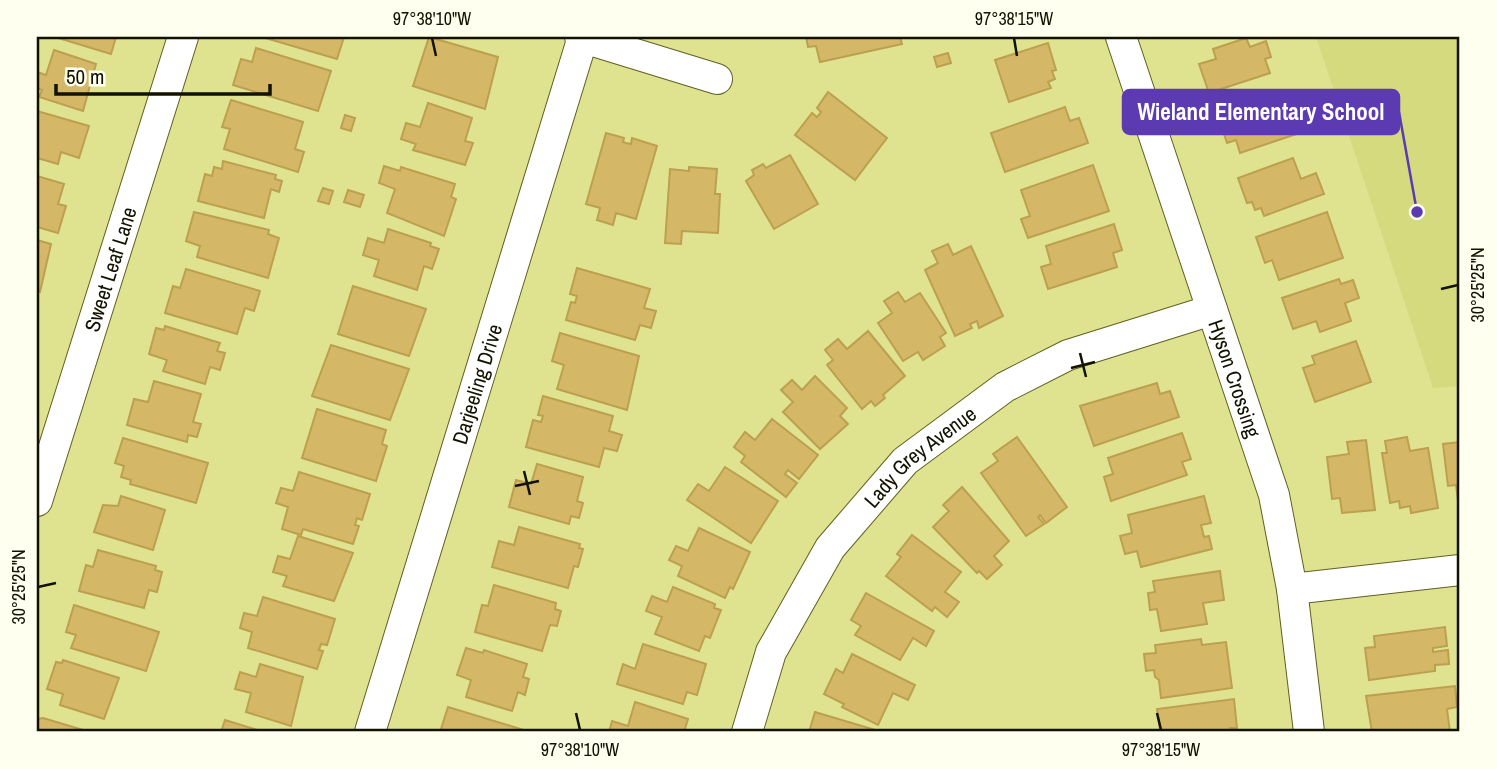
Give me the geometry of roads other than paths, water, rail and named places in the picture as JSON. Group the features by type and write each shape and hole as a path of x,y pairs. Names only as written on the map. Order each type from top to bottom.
{"street":[{"name":"Sweet Leaf Lane","path":"37,501 183,37"},
{"path":"582,37 717,79"},
{"name":"Darjeeling Drive","path":"370,732 582,37"},
{"name":"Hyson Crossing","path":"1121,37 1274,495 1292,589 1309,732"},
{"name":"Lady Grey Avenue","path":"747,732 771,652 830,548 905,461 1005,387 1068,355 1212,310"},
{"path":"1292,589 1460,570"}],"place":[{"name":"Wieland Elementary School","path":"1417,212"}]}
